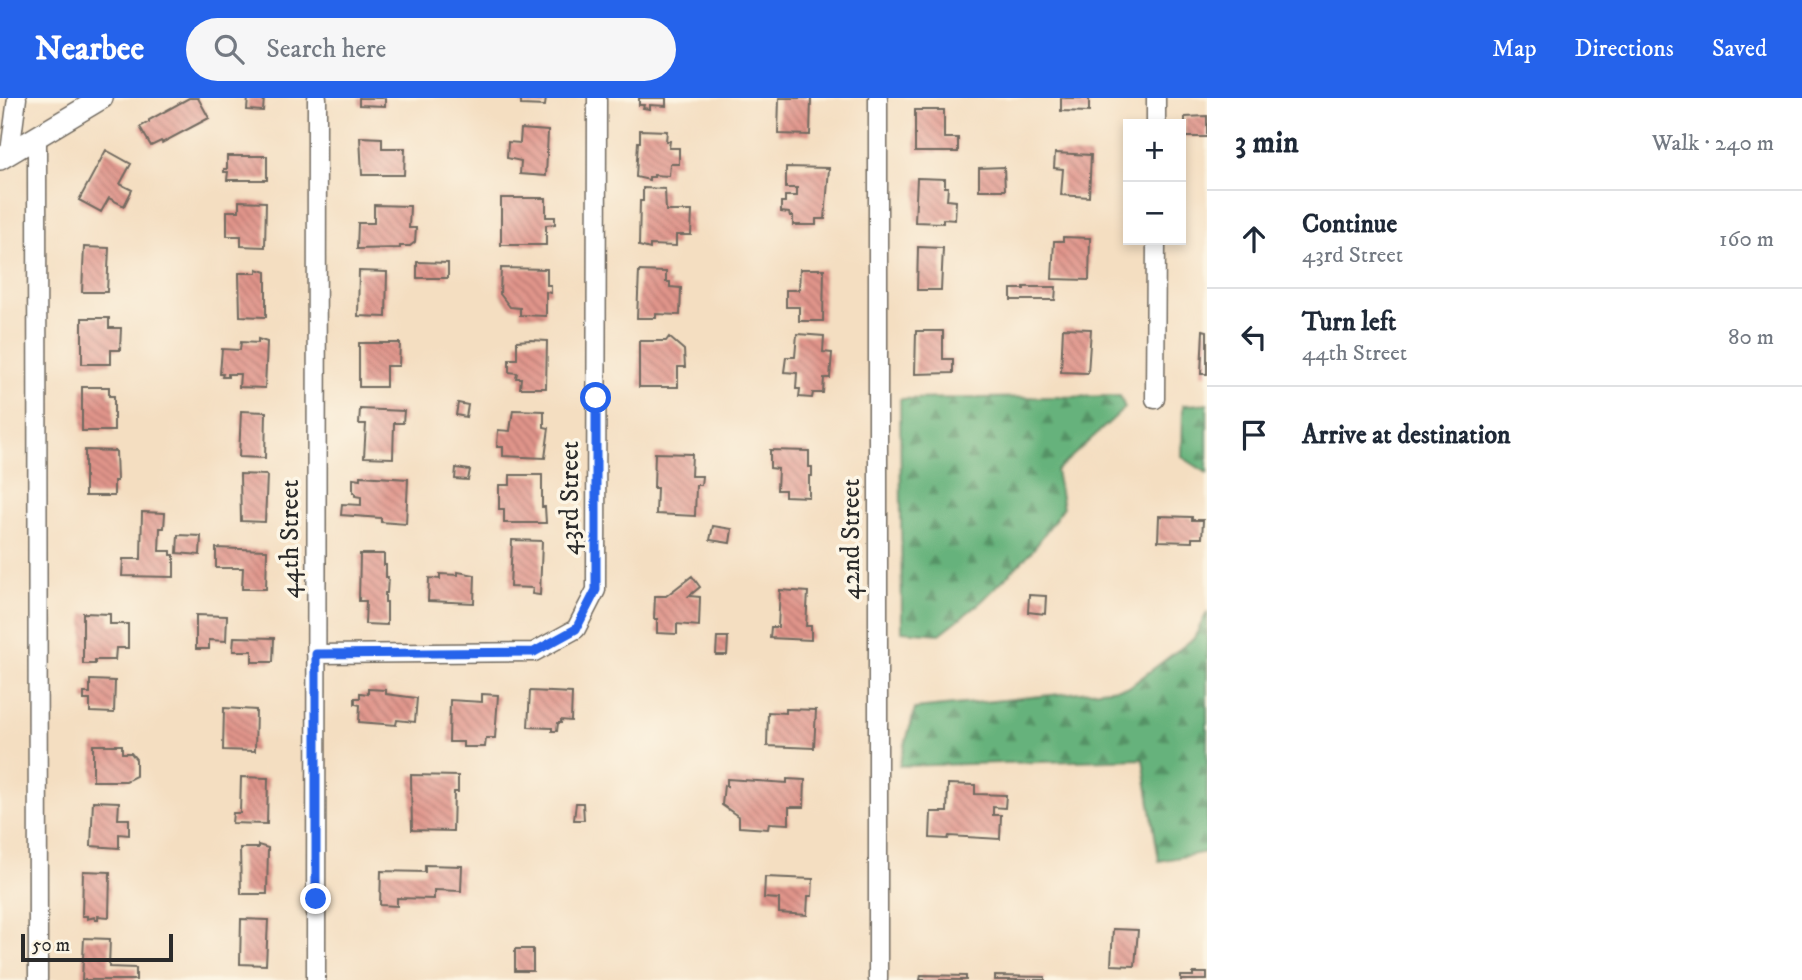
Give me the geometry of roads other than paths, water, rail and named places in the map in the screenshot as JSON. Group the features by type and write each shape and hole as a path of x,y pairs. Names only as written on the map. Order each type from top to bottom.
{"street":[{"path":"5,156 17,98"},
{"path":"5,156 102,98"},
{"name":"44th Street","path":"316,980 317,98"},
{"name":"43rd Street","path":"316,654 534,652 576,629 596,590 597,98"},
{"name":"42nd Street","path":"878,98 878,980"},
{"path":"1156,98 1156,119"},
{"path":"37,136 38,980"},
{"path":"1155,399 1156,245"}]}
